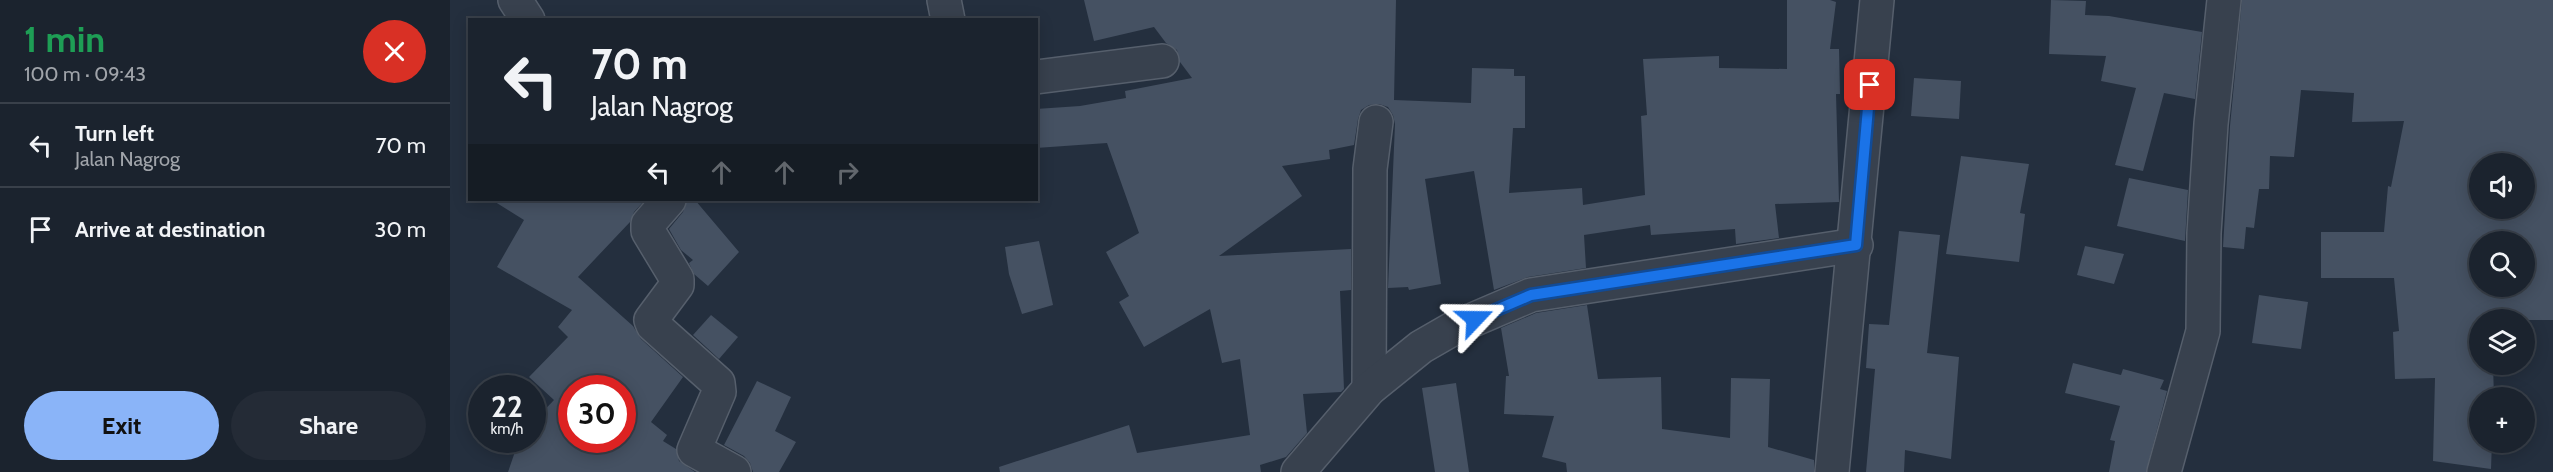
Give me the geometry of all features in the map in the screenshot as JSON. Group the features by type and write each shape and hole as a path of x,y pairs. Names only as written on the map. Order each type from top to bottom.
{"street":[{"path":"515,0 527,18"},
{"path":"944,0 948,18"},
{"path":"1832,472 1856,245 1877,0"},
{"path":"2164,472 2203,331 2204,233 2211,124 2224,0"},
{"path":"1038,77 1162,61"},
{"path":"1369,389 1370,169 1376,122"},
{"path":"668,201 648,224 648,231 677,279 677,285 651,320 652,325 718,383 720,392 694,450 734,472"},
{"path":"1298,472 1369,389 1421,347 1454,328 1531,295 1856,245"}],"building":[{"path":"1084,0 1396,0 1394,100 1471,103 1472,68 1514,69 1514,76 1525,76 1525,128 1513,128 1509,193 1582,188 1583,205 1645,195 1641,116 1647,115 1643,59 1719,56 1719,68 1787,69 1787,0 1830,0 1836,2 1830,49 1839,49 1840,94 1836,94 1839,202 1775,204 1779,238 1736,244 1735,229 1651,235 1650,225 1584,235 1586,268 1528,277 1494,290 1474,171 1425,179 1441,284 1409,290 1408,287 1388,288 1395,124 1388,107 1379,104 1369,105 1361,110 1354,145 1329,150 1330,159 1282,166 1302,196 1219,256 1351,249 1351,290 1340,291 1344,389 1341,392 1303,394 1307,433 1286,457 1260,465 1261,472 1000,472 999,467 1129,425 1137,453 1250,435 1240,359 1222,363 1210,309 1144,347 1119,302 1129,296 1106,252 1139,233 1107,143 1038,148 1038,109 1080,106 1126,98 1125,91 1192,78 1180,62 1177,50 1166,43 1154,27 1094,41"},
{"path":"2051,0 2086,1 2085,15 2109,16 2202,32 2195,99 2164,93 2143,171 2115,165 2136,88 2101,81 2106,56 2049,54"},
{"path":"2242,0 2553,0 2553,320 2535,320 2535,309 2469,309 2469,375 2493,375 2494,387 2469,387 2469,453 2492,453 2491,469 2433,461 2435,378 2395,379 2393,332 2399,331 2394,278 2321,278 2321,232 2384,232 2388,186 2391,187 2404,121 2352,122 2354,93 2301,90 2294,157 2270,156 2269,189 2259,189 2254,228 2246,227 2244,249 2223,247 2230,126"},
{"path":"1914,78 1961,81 1959,119 1911,116"},
{"path":"1961,156 2029,164 2020,213 2025,214 2019,262 1946,254"},
{"path":"2129,178 2188,190 2185,241 2117,226"},
{"path":"494,201 644,201 634,212 630,222 578,277 633,326 641,339 683,377 651,422 667,435 663,441 676,449 679,461 695,472 508,472 515,453 546,453 546,408 554,400 546,393 546,375 531,375 568,337 558,327 572,310 497,267 524,220"},
{"path":"687,201 696,201 739,252 708,286 694,274 689,263 693,260 681,250 669,229 683,212"},
{"path":"1899,231 1940,235 1927,353 1959,357 1951,459 1905,450 1904,472 1866,472 1875,369 1866,368 1869,324 1889,325"},
{"path":"1039,241 1053,305 1022,314 1009,274 1005,247"},
{"path":"2085,246 2124,254 2114,284 2077,275"},
{"path":"2259,295 2308,302 2301,349 2252,343"},
{"path":"1587,305 1598,379 1661,377 1662,429 1730,438 1731,378 1770,379 1768,447 1814,460 1814,472 1567,472 1566,463 1542,457 1554,416 1504,414 1506,376 1509,376 1501,328 1536,313"},
{"path":"711,315 738,337 719,359 693,335"},
{"path":"2073,363 2121,375 2123,369 2164,380 2160,389 2167,391 2146,472 2109,472 2115,441 2110,440 2120,406 2065,393"},
{"path":"757,381 791,397 775,431 796,442 779,472 753,472 744,456 724,445"},
{"path":"1456,383 1469,472 1435,472 1422,388"}],"route":[{"path":"1475,319 1531,295 1856,245 1870,85"}]}
